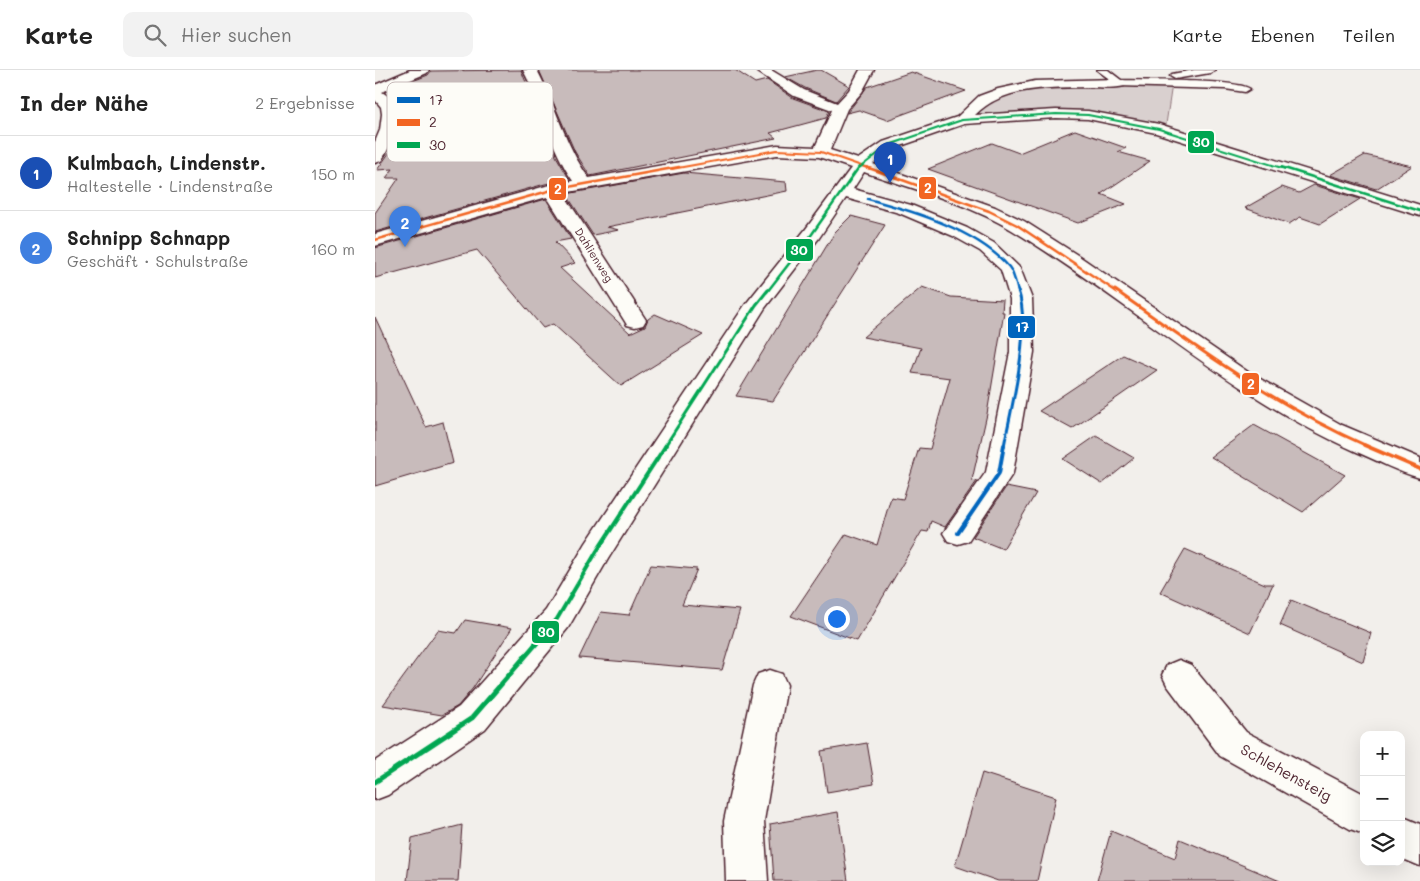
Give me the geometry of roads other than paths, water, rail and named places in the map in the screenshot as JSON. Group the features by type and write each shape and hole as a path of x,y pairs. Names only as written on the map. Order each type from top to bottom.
{"street":[{"path":"396,82 422,70"},
{"path":"530,70 537,82"},
{"path":"762,70 789,88 822,104 839,108"},
{"path":"821,152 839,108 855,92 867,70"},
{"path":"962,120 988,97 1013,90 1073,84 1119,83"},
{"path":"387,86 375,92 386,102 387,106"},
{"path":"375,782 471,718 557,619 597,551 756,305 843,192 861,165 889,145 962,120 1056,114 1111,118 1159,129 1420,211"},
{"path":"553,121 569,163 585,185"},
{"path":"375,158 383,144 387,129"},
{"path":"375,240 552,190 777,150 821,152 944,194 989,211 1017,225 1072,260 1239,377 1333,431 1420,468"},
{"name":"Dahlienweg","path":"552,190 635,320"},
{"path":"843,192 905,209 960,232 987,247 1010,268 1021,299 1022,352 999,473 958,533"},
{"name":"Schlehensteig","path":"1179,675 1233,744 1360,814"},
{"path":"747,881 744,821 770,685"},
{"path":"1405,838 1420,846"}],"lane":[{"path":"1102,70 1119,83 1225,86 1245,89"},
{"path":"1119,83 1210,70"}],"place":[{"name":"Kulmbach, Lindenstr.","path":"890,183"},
{"name":"Schnipp Schnapp","path":"405,247"}]}
